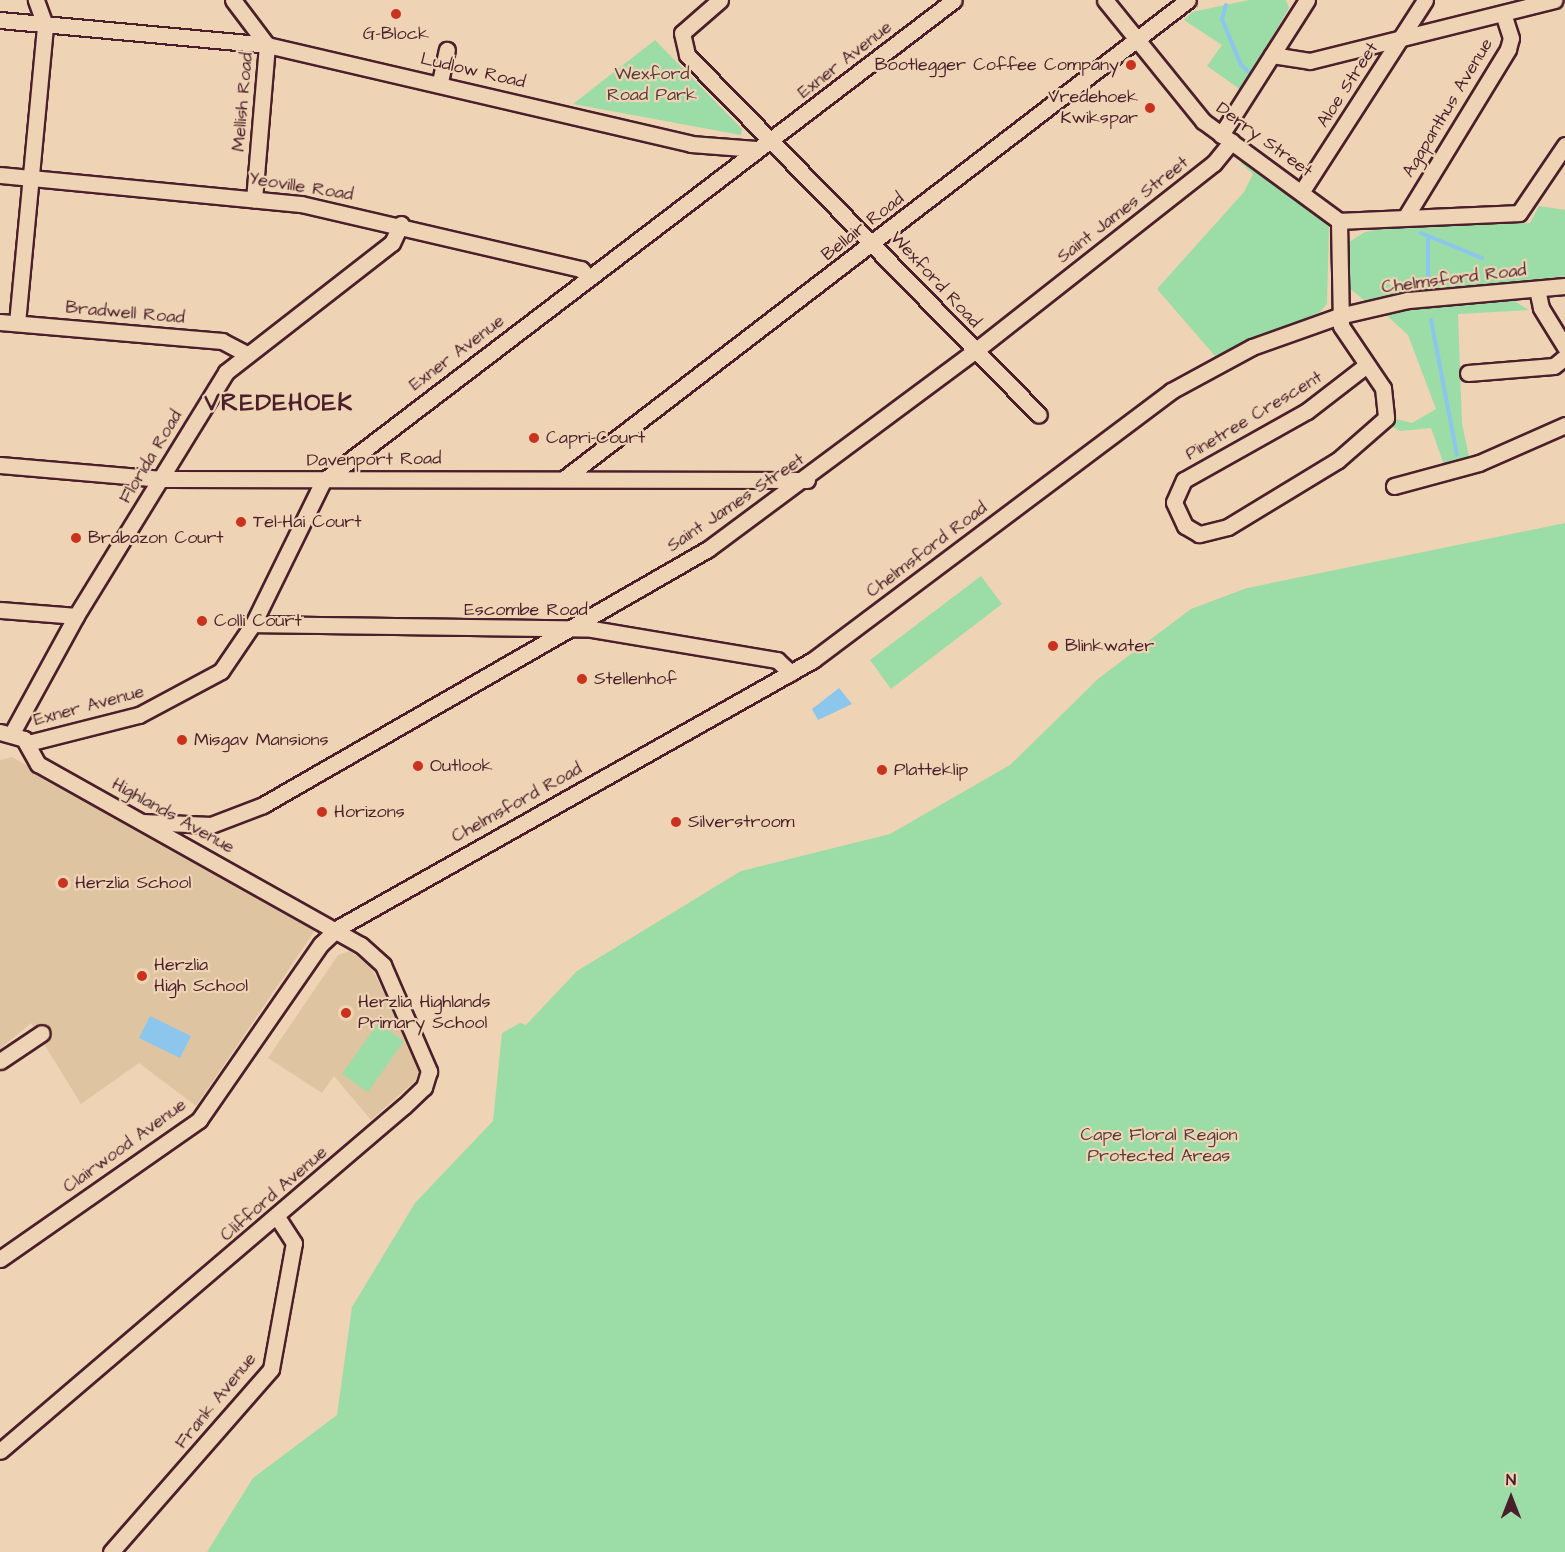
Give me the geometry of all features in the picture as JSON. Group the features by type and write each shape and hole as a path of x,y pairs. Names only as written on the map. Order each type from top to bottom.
{"street":[{"path":"17,323 45,25 36,0"},
{"path":"233,0 267,45"},
{"name":"Wexford Road","path":"720,0 686,26 680,40 687,55 1039,415"},
{"name":"Exner Avenue","path":"28,743 139,715 187,694 221,671 253,624 323,481 954,0"},
{"name":"Derry Street","path":"1105,0 1191,110 1340,221"},
{"name":"Saint James Street","path":"142,822 185,827 237,818 563,629 708,549 773,504 975,351 1214,163 1272,55 1307,0"},
{"name":"Aloe Street","path":"1302,191 1425,0"},
{"path":"1272,55 1310,61 1504,16 1554,0"},
{"name":"Bellair Road","path":"564,478 874,244 1136,39 1192,1"},
{"name":"Agapanthus Avenue","path":"1405,218 1508,49 1511,38 1504,16"},
{"name":"Ludlow Road","path":"0,20 267,45 440,82 691,144 756,149"},
{"name":"Mellish Road","path":"254,199 267,45"},
{"path":"440,82 447,50"},
{"path":"1339,316 1340,221 1524,212 1565,146"},
{"name":"Yeoville Road","path":"0,175 254,199 401,224 581,269 588,277"},
{"name":"Florida Road","path":"6,732 226,372 245,353 392,243 401,224"},
{"name":"Chelmsford Road","path":"338,928 791,673 1171,391 1252,347 1339,316 1408,300 1565,286"},
{"path":"1537,289 1541,308 1565,347"},
{"name":"Pinetree Crescent","path":"1339,316 1364,367 1388,399 1386,418 1378,429 1301,484 1228,527 1199,534 1185,526 1174,502 1184,480 1307,411 1364,367"},
{"name":"Bradwell Road","path":"0,322 222,341 245,353"},
{"path":"1468,373 1554,366 1565,357"},
{"path":"1394,486 1479,463 1565,424"},
{"path":"610,477 604,460 612,444"},
{"name":"Davenport Road","path":"0,465 162,478 323,481 610,477 807,480"},
{"path":"749,479 766,489 773,504"},
{"path":"0,610 76,616"},
{"name":"Escombe Road","path":"253,624 592,629 777,660 791,673"},
{"name":"Highlands Avenue","path":"6,732 28,743 38,764 338,928"},
{"name":"Clifford Avenue","path":"0,1451 277,1217 428,1079 426,1056 382,965 338,928"},
{"name":"Clairwood Avenue","path":"0,1259 199,1120 321,944 338,928"},
{"path":"0,1061 42,1033"},
{"name":"Frank Avenue","path":"111,1552 271,1369 294,1243 277,1217"}],"shaded area":[{"name":"Herzlia High School","path":"12,757 316,929 196,1106 139,1063 81,1104 31,1023 0,1049 0,760"},
{"name":"Herzlia Highlands Primary School","path":"350,951 371,967 421,1066 416,1080 371,1120 334,1076 322,1093 268,1058 338,955"}],"green space":[{"path":"1249,0 1286,0 1289,8 1241,90 1207,66 1222,45 1184,20 1192,12"},
{"name":"Wexford Road Park","path":"655,40 742,129 741,135 573,104"},
{"path":"1243,158 1319,213 1329,227 1327,304 1320,312 1215,356 1157,289 1244,192 1253,174 1241,163"},
{"path":"1539,206 1565,210 1565,276 1365,301 1348,287 1349,242 1365,232 1399,226 1530,223"},
{"path":"1508,297 1529,310 1458,314 1462,423 1469,457 1444,465 1431,428 1400,431 1389,425 1392,418 1412,423 1436,409 1408,335 1384,313"},
{"name":"Cape Floral Region Protected Areas","path":"1565,523 1565,1552 207,1552 253,1478 337,1415 352,1307 415,1203 493,1121 502,1033 520,1023 526,1025 577,971 741,871 890,834 1010,765 1099,678 1191,609 1247,588"},
{"path":"981,576 1002,604 891,689 870,660"},
{"path":"378,1023 404,1041 368,1092 342,1074"}],"water":[{"path":"839,688 852,704 818,720 812,709"},
{"path":"150,1016 191,1036 180,1058 139,1038"}],"waterway":[{"path":"1226,5 1222,19 1241,65 1251,74"},
{"path":"1421,233 1482,258"},
{"path":"1428,239 1428,282"},
{"path":"1431,320 1457,455"}],"place":[{"name":"G-Block","path":"396,14"},
{"name":"Bootlegger Coffee Company","path":"1131,65"},
{"name":"Vredehoek Kwikspar","path":"1150,108"},
{"name":"Capri-Court","path":"534,438"},
{"name":"Tel-Hai Court","path":"241,522"},
{"name":"Brabazon Court","path":"76,538"},
{"name":"Colli Court","path":"202,621"},
{"name":"Blinkwater","path":"1053,646"},
{"name":"Stellenhof","path":"582,679"},
{"name":"Misgav Mansions","path":"182,740"},
{"name":"Outlook","path":"418,766"},
{"name":"Platteklip","path":"882,770"},
{"name":"Horizons","path":"322,812"},
{"name":"Silverstroom","path":"676,822"},
{"name":"Herzlia School","path":"63,883"},
{"name":"Herzlia High School","path":"142,976"},
{"name":"Herzlia Highlands Primary School","path":"346,1013"}],"district":[{"name":"VREDEHOEK","path":"279,404"}]}
